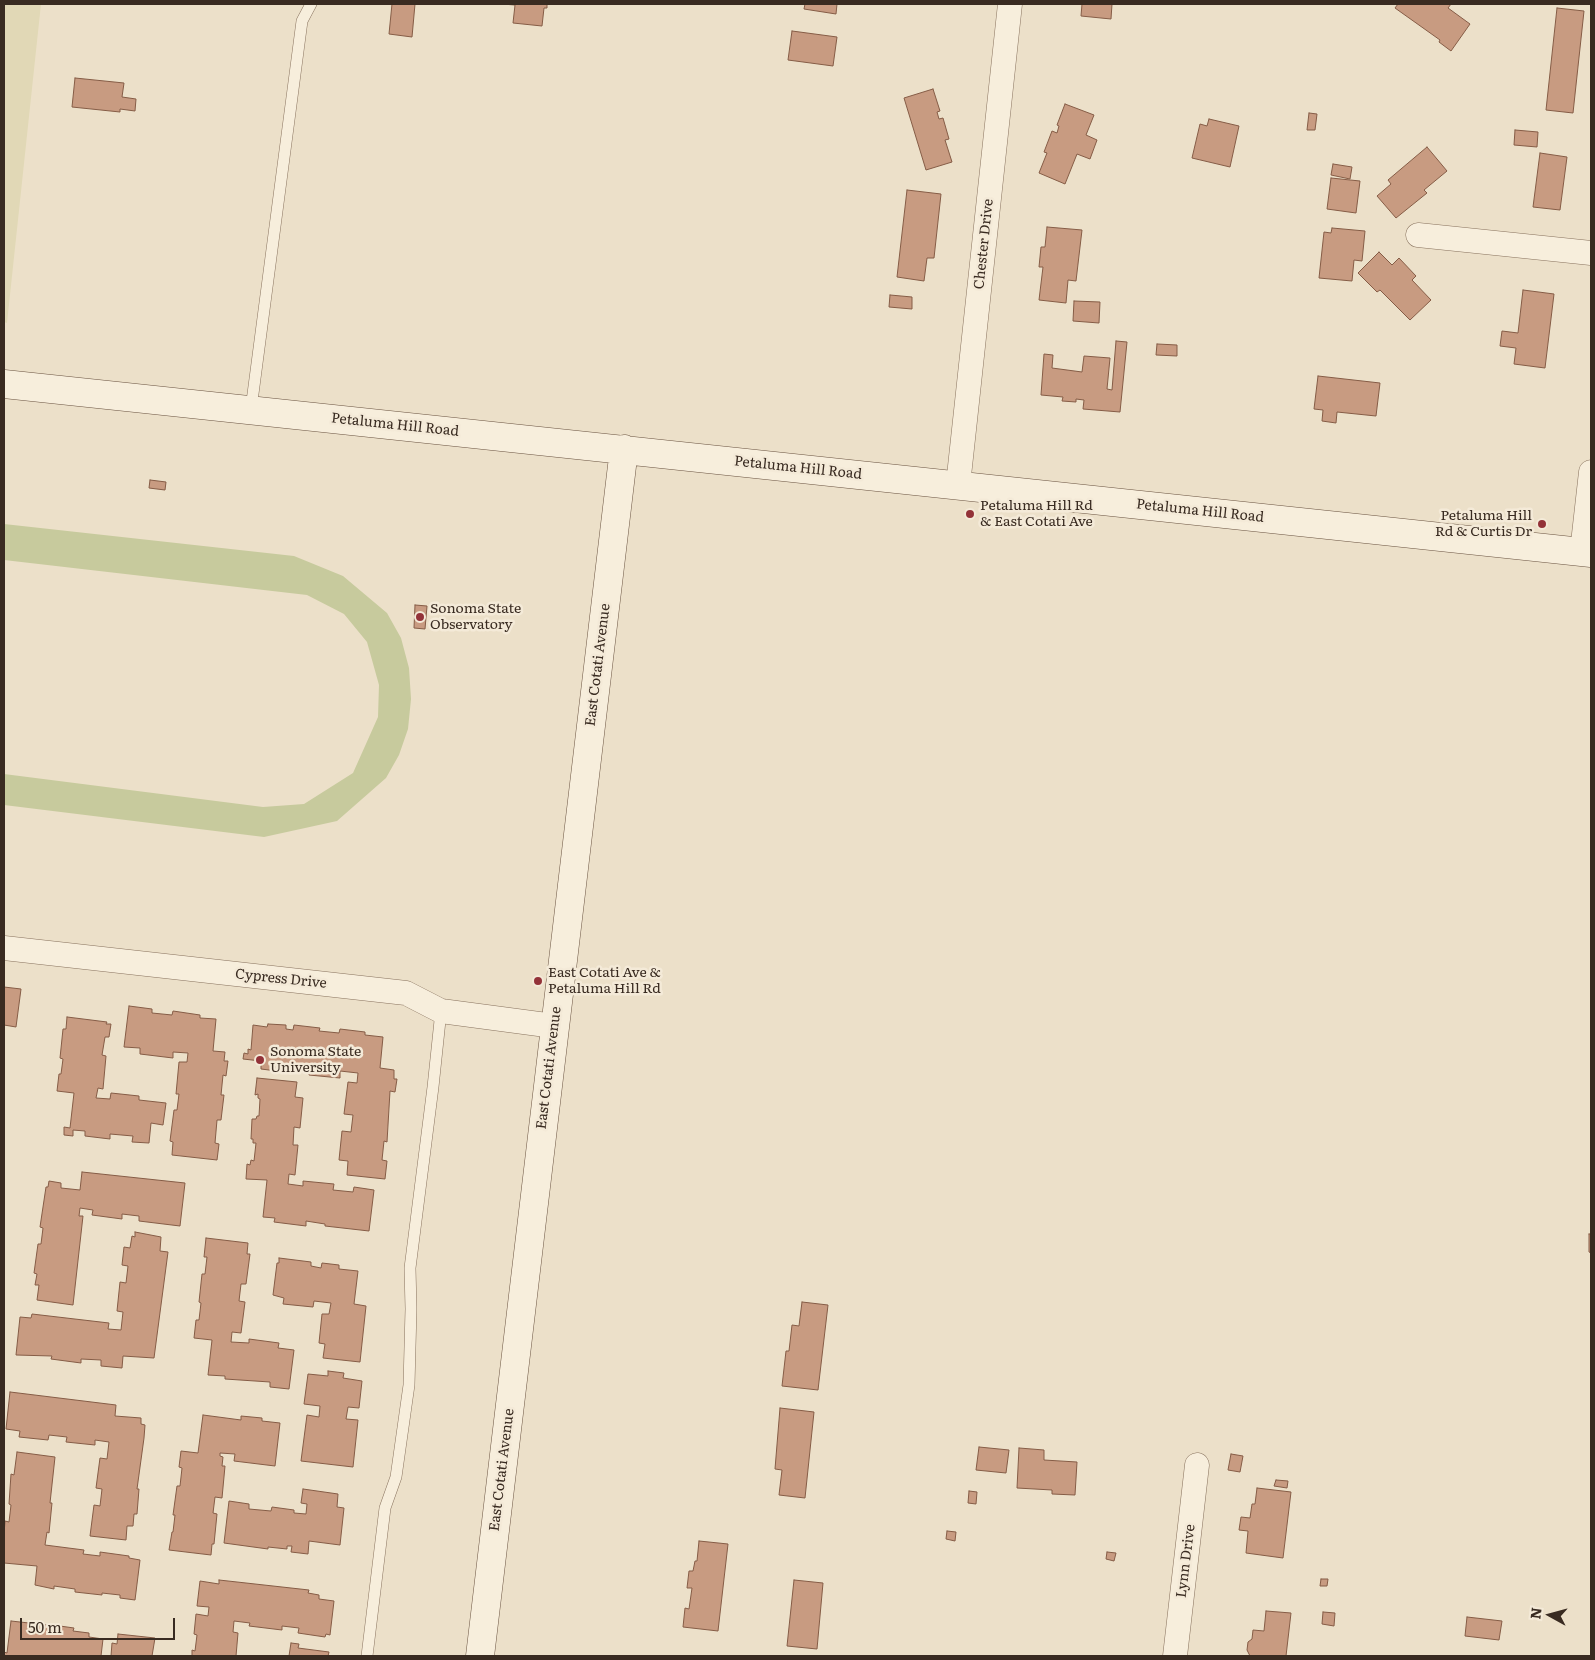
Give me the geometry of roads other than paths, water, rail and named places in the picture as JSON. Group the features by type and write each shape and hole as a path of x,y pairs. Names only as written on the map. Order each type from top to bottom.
{"main road":[{"name":"Petaluma Hill Road","path":"4,384 1586,553"},
{"name":"East Cotati Avenue","path":"480,1656 624,449"}],"street":[{"name":"Chester Drive","path":"958,485 1010,4"},
{"path":"1418,235 1591,253"},
{"path":"1586,553 1591,472"},
{"name":"Cypress Drive","path":"4,948 406,993 441,1011 554,1026"},
{"name":"Lynn Drive","path":"1175,1656 1197,1465"}],"lane":[{"path":"251,410 302,21 311,4"},
{"path":"367,1656 385,1508 396,1477 409,1385 412,1310 410,1268 441,1011"}],"place":[{"name":"Petaluma Hill Rd & East Cotati Ave","path":"970,514"},
{"name":"Petaluma Hill Rd & Curtis Dr","path":"1542,524"},
{"name":"Sonoma State Observatory","path":"420,617"},
{"name":"East Cotati Ave & Petaluma Hill Rd","path":"538,981"},
{"name":"Sonoma State University","path":"260,1060"}]}
